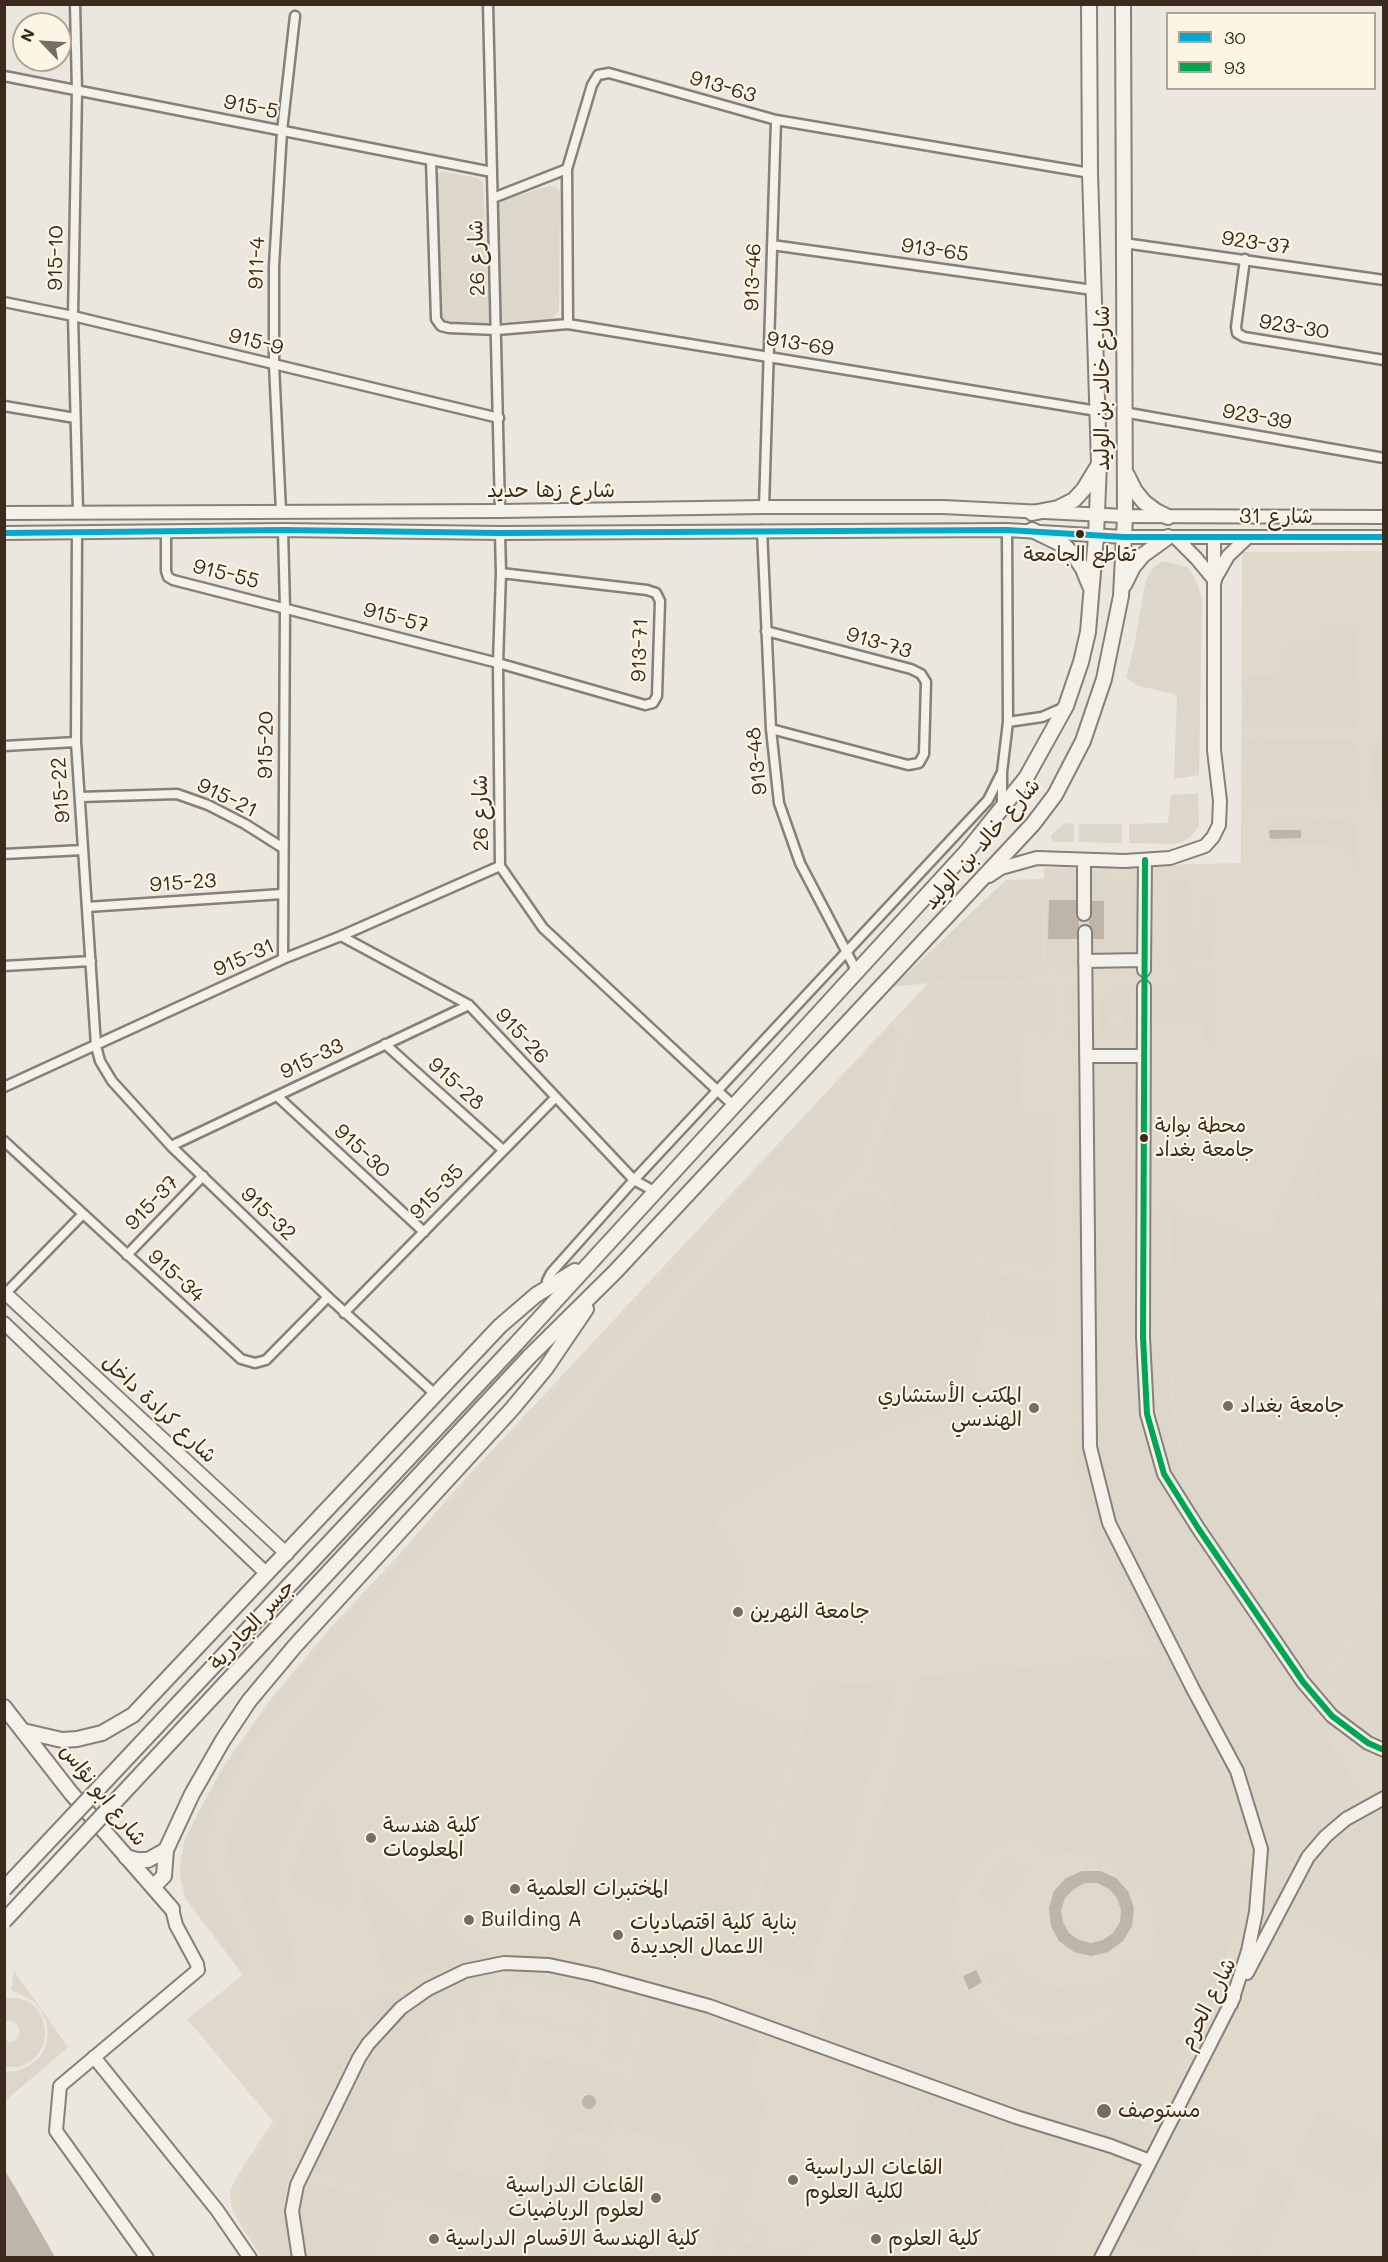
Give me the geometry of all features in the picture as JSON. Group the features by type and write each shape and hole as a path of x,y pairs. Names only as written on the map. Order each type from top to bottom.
{"main road":[{"name":"شارع خالد بن الوليد","path":"596,1256 1002,810 1026,778 1066,706 1086,642 1096,536 1090,515 1099,464 1090,173 1089,4"},
{"name":"شارع خالد بن الوليد","path":"615,1272 1033,824 1070,768 1095,709 1113,639 1121,596 1125,516 1123,4"},
{"path":"1032,513 1058,508 1074,500 1084,489 1099,464"},
{"path":"1124,465 1128,478 1142,499 1156,511 1168,517"},
{"path":"1032,530 1065,546 1083,569 1091,592"},
{"path":"1121,596 1133,567 1155,545 1172,537"},
{"path":"23,1731 62,1740 76,1739 102,1733 123,1722 142,1707 512,1315 596,1256"},
{"name":"جسر الجادرية","path":"4,1889 596,1256"},
{"path":"153,1887 164,1876 166,1850 207,1767 257,1691 295,1646 512,1409 546,1368 595,1296 615,1272"},
{"name":"جسر الجادرية","path":"4,1921 529,1357 615,1272"},
{"name":"شارع ابو نؤاس","path":"4,1707 71,1793 171,1909"},
{"path":"126,1857 148,1860 166,1850"},
{"path":"166,1850 171,1909"}],"street":[{"name":"915-10","path":"75,4 77,92 73,316 78,512"},
{"name":"شارع 26","path":"488,4 500,511"},
{"name":"911-4","path":"281,511 274,365 274,266 282,131 295,16"},
{"name":"913-63","path":"568,324 567,169 592,85 598,75 609,74 776,120 1090,173"},
{"name":"915-5","path":"4,75 77,92 492,172"},
{"name":"913-46","path":"764,507 776,120"},
{"name":"913-69","path":"431,160 436,320 441,326 497,330 568,324 1097,411"},
{"path":"493,198 567,169"},
{"name":"923-37","path":"1124,243 1383,280"},
{"name":"913-65","path":"772,246 1093,290"},
{"name":"923-30","path":"1245,259 1237,333 1244,337 1383,360"},
{"name":"915-9","path":"4,302 73,316 499,418"},
{"path":"4,406 75,418"},
{"name":"923-39","path":"1123,412 1383,458"},
{"name":"شارع زها حديد","path":"4,513 943,507 1125,516"},
{"path":"77,531 78,512"},
{"path":"1081,535 1089,532 1092,524 1090,515"},
{"name":"شارع 31","path":"1125,516 1383,517"},
{"name":"شارع زها حديد","path":"4,533 283,530 501,533 1032,530 1124,537"},
{"name":"915-20","path":"283,530 285,608 283,959"},
{"name":"913-48","path":"762,530 771,729 779,803 800,863 856,970"},
{"path":"1002,810 1002,772 1008,722 1006,530"},
{"name":"915-22","path":"77,531 76,742 96,1046"},
{"name":"915-55","path":"166,531 168,577 285,608"},
{"name":"شارع 26","path":"501,533 498,663 500,866 543,928 733,1105"},
{"name":"شارع 31","path":"1124,537 1383,537"},
{"path":"1172,537 1196,558 1215,581"},
{"path":"972,890 1001,868 1023,861 1053,857 1084,860 1145,860 1176,857 1205,846 1213,837 1219,825 1219,782 1214,750 1214,537"},
{"path":"1215,581 1228,556 1248,537"},
{"name":"913-71","path":"498,663 645,705 653,704 657,696 660,601 656,593 647,590 501,573"},
{"name":"915-57","path":"285,608 498,663"},
{"name":"913-73","path":"766,631 911,669 921,674 926,682 924,754 919,763 908,765 771,729"},
{"path":"1008,722 1042,717 1066,706"},
{"path":"4,746 76,742"},
{"path":"548,1288 547,1281 551,1273 634,1180 988,800 1002,772"},
{"name":"915-21","path":"80,797 177,794 218,810 282,848"},
{"path":"4,854 83,850"},
{"path":"1084,860 1084,914"},
{"path":"1085,961 1144,965 1145,860"},
{"name":"915-31","path":"4,1088 283,959 500,866"},
{"name":"915-23","path":"87,907 282,894"},
{"path":"1085,932 1090,1447 1109,1523 1237,1771 1261,1849 1256,1912 1248,1951 1231,2004"},
{"name":"915-26","path":"341,936 469,1005 634,1180 654,1191"},
{"path":"4,966 91,961"},
{"path":"1144,987 1143,1337 1147,1414 1164,1474 1303,1682 1332,1716 1368,1743 1383,1750"},
{"name":"915-33","path":"171,1146 469,1005"},
{"name":"915-28","path":"385,1044 503,1150"},
{"name":"915-32","path":"96,1046 100,1061 112,1081 171,1146 344,1313 435,1394"},
{"path":"1086,1056 1144,1056"},
{"name":"915-30","path":"277,1096 424,1232"},
{"name":"915-35","path":"344,1313 556,1097"},
{"name":"915-34","path":"4,1142 241,1359 255,1363 266,1359 328,1297"},
{"name":"915-37","path":"127,1255 203,1176"},
{"path":"5,1293 82,1215"},
{"name":"شارع كرادة داخل","path":"5,1293 287,1554"},
{"name":"شارع كرادة داخل","path":"4,1323 267,1574"},
{"name":"شارع الحرم","path":"1101,2258 1308,1857 1326,1836 1346,1819 1383,1798"},
{"path":"147,2258 56,2131 60,2086 198,1970 176,1925 171,1909"},
{"path":"298,2258 292,2211 297,2185 368,2044 401,2008 428,1989 465,1971 504,1963 549,1965 596,1975 709,2006 1016,2117 1111,2146 1150,2161"},
{"path":"94,2057 217,2210 250,2258"}],"shaded area":[{"path":"442,171 477,178 483,182 489,321 487,325 449,325 440,315 437,181 438,174"},
{"path":"549,186 556,187 560,191 559,310 552,319 502,322 498,202"},
{"name":"جامعة النهرين","path":"1383,551 1383,2257 262,2257 242,2228 232,2208 230,2190 273,2121 187,2019 243,1975 190,1905 185,1897 180,1877 185,1838 222,1768 270,1700 333,1625 457,1488 928,983 1043,978 1044,868 1241,863 1242,552"},
{"path":"1162,561 1187,567 1195,578 1202,599 1199,775 1174,779 1177,695 1136,685 1126,677 1146,580 1153,568"},
{"path":"1356,629 1357,719 1353,728 1245,726 1247,676 1285,677 1286,647 1320,646 1325,630"},
{"path":"1350,740 1358,749 1358,802 1354,806 1349,808 1248,807 1246,741"},
{"path":"1383,740 1384,807 1381,807 1374,802 1372,750"},
{"path":"1198,793 1199,825 1183,842 1174,844 1129,843 1129,824 1168,823 1171,795"},
{"path":"1346,820 1356,829 1357,872 1351,872 1351,855 1343,855 1343,843 1268,845 1267,823"},
{"path":"1066,823 1074,824 1074,842 1053,842 1051,836"},
{"path":"1079,824 1122,824 1122,843 1079,842"},
{"path":"1269,830 1301,830 1301,838 1270,839"},
{"path":"1089,870 1106,871 1107,876 1117,888 1125,892 1125,955 1090,954 1089,939 1104,901 1089,901"},
{"path":"1067,872 1072,875 1076,883 1079,900 1049,939 1079,939 1079,972 1060,970 1047,958 1047,873"},
{"path":"1134,876 1141,876 1139,954 1132,954 1132,889 1127,886 1126,880"},
{"path":"1044,879 1043,978 928,983 893,987 1006,880"},
{"path":"1170,880 1190,880 1189,931 1200,931 1200,897 1214,897 1212,961 1192,961 1192,973 1215,974 1213,1042 1204,1042 1204,1024 1150,1023 1151,990 1176,990 1177,968 1168,968"},
{"path":"1049,900 1079,900 1079,939 1048,939"},
{"path":"1089,901 1104,901 1104,939 1089,939"},
{"path":"1076,983 1076,1045 1072,1045 1070,984"},
{"path":"1056,984 1056,1033 1021,1032 1019,1114 1054,1114 1049,1266 1002,1262 891,1234 894,1215 891,1200 884,1189 873,1182 864,1182 873,1172 914,1033 912,1018 907,1009 929,986"},
{"path":"1116,990 1131,990 1130,1038 1119,1039 1119,1027 1124,1027 1123,1010 1108,1010 1108,1026 1113,1027 1113,1038 1101,1038 1100,1001"},
{"path":"892,1025 895,1026 897,1036 860,1165 824,1199 816,1199 782,1184 771,1185 761,1191 620,1342 612,1344 598,1358 597,1367 528,1438 520,1439 501,1464 500,1469 416,1560 401,1567 390,1587 246,1750 211,1815 204,1852 208,1871 246,1964 240,1968 186,1894 182,1878 186,1838 224,1769 272,1701"},
{"path":"1363,1058 1383,1063 1383,1103 1345,1111 1327,1106 1341,1071 1350,1062"},
{"path":"1073,1060 1079,1060 1081,1410 1072,1410"},
{"path":"1094,1060 1139,1062 1138,1403 1148,1447 1163,1487 1293,1680 1352,1781 1356,1798 1302,1843 1263,1927 1258,1925 1264,1895 1264,1843 1243,1777 1115,1520 1096,1446"},
{"path":"1384,1108 1383,1261 1326,1234 1330,1226 1317,1206 1314,1180 1322,1149 1335,1129 1357,1114"},
{"path":"1324,1110 1342,1119 1332,1126 1320,1143 1310,1170 1313,1209 1324,1222 1320,1234 1384,1265 1383,1276 1369,1302 1279,1261 1383,1315 1383,1584 1329,1663 1223,1515 1184,1451 1172,1369 1171,1311 1172,1214 1177,1212 1267,1239"},
{"path":"867,1192 878,1197 884,1206 885,1229 880,1240 872,1248 863,1254 852,1255 842,1250 835,1241 833,1230 835,1218 839,1207 847,1199 856,1193"},
{"path":"781,1202 786,1202 814,1216 825,1217 823,1223 826,1247 838,1260 850,1266 857,1266 870,1260 887,1245 890,1239 999,1270 963,1402 789,1464 713,1518 742,1569 714,1678 725,1698 797,1727 737,1941 566,1885 598,1779 655,1693 489,1517 772,1208"},
{"path":"1166,1203 1180,1207 1167,1216 1166,1240 1170,1399 1176,1440 1187,1471 1329,1670 1324,1683 1317,1688 1254,1598 1170,1470 1153,1403 1150,1230 1154,1214"},
{"path":"1000,1276 1050,1284 1049,1337 987,1325"},
{"path":"1073,1427 1079,1428 1089,1487 1097,1515 1225,1773 1246,1834 1238,1835 1243,1890 1237,1921 1219,1979 1135,2150 816,2034 921,1677 1154,1656 1094,1539 1076,1463","holes":["1028,1833 1047,1857 1067,1852 1088,1854 1107,1862 1123,1877 1129,1888 1142,1880 1154,1909 1157,1942 1151,1966 1131,1959 1120,1973 1108,1982 1093,1988 1078,1991 1048,1987 1034,1981 1021,1970 997,1995 1008,2008 1021,2014 1053,2019 1082,2015 1109,2002 1118,2015 1098,2028 1073,2036 1043,2038 1000,2024 976,2004 957,1973 951,1954 950,1928 954,1906 964,1882 975,1867 997,1847"]},
{"path":"1380,1602 1384,1602 1383,1734 1368,1726 1341,1700 1334,1678"},
{"path":"342,1673 380,1707 303,1795 275,1860 272,1887 291,1945 294,1979 279,1986 235,1880 227,1848 231,1829 258,1780"},
{"path":"897,1681 809,1973 746,1953 816,1687"},
{"path":"325,1803 328,1807 352,1899 341,1907 300,1894 293,1883 292,1869 319,1806"},
{"path":"1383,1809 1383,1958 1289,1914 1316,1863 1334,1841"},
{"path":"1011,1857 1027,1870 1013,1888 1005,1909 979,1896 991,1873"},
{"path":"1082,1871 1100,1871 1116,1878 1128,1891 1134,1908 1132,1926 1123,1941 1108,1952 1091,1956 1074,1952 1059,1941 1051,1926 1049,1908 1054,1891 1066,1878","holes":["1085,1883 1097,1883 1109,1889 1117,1898 1121,1910 1120,1922 1113,1933 1103,1940 1091,1943 1079,1940 1069,1933 1063,1922 1061,1910 1065,1898 1074,1889"]},
{"path":"362,1882 367,1883 402,1917 375,1935 360,1885"},
{"path":"456,1888 462,1895 438,1921 469,1951 476,1944 485,1953 482,1960 463,1965 424,1922"},
{"path":"409,1920 458,1965 388,1981 376,1940"},
{"path":"1009,1951 1017,1965 990,1984 978,1963"},
{"path":"976,1970 982,1982 969,1990 963,1976"},
{"path":"14,1971 68,2047 5,2101 5,2072 17,2071 29,2066 39,2058 46,2046 48,2033 46,2021 40,2009 32,2000 11,1990"},
{"path":"526,1973 565,1979 602,1990 597,2013 590,2011 593,1999 514,1980 511,1990 504,1988 507,1974"},
{"path":"492,1976 495,1986 482,1984 475,2025 464,2022 473,1979"},
{"path":"461,1983 458,2006 434,2019 417,2005 436,1994"},
{"path":"613,1992 640,1999 625,2060 606,2056 616,2018 607,2015"},
{"path":"401,1994 403,1998 374,2023 360,2002"},
{"path":"5,1998 18,1998 29,2002 38,2010 43,2020 44,2043 39,2053 31,2061 20,2067 5,2067 5,2040 10,2042 16,2040 20,2032 16,2023 5,2022"},
{"path":"502,2001 510,2003 508,2012 584,2031 587,2022 594,2024 589,2044 582,2042 583,2034 508,2015 505,2023 498,2022"},
{"path":"656,2002 758,2035 743,2088 768,2097 756,2133 762,2135 740,2219 756,2224 754,2232 745,2230 737,2245 721,2255 711,2256 727,2200 722,2198 723,2195 731,2197 736,2178 697,2168 700,2148 618,2127 652,2004"},
{"path":"332,2007 348,2015 354,2021 360,2036 326,2098 321,2102 310,2098 309,2081 281,2031 282,2024 288,2017"},
{"path":"412,2007 431,2021 412,2089 407,2088 405,2096 398,2095 385,2149 417,2157 430,2104 426,2103 429,2091 454,2097 456,2094 465,2096 458,2115 454,2115 442,2168 533,2189 520,2209 506,2224 313,2171 362,2065 389,2028"},
{"path":"447,2017 454,2021 451,2029 441,2028 425,2089 419,2088 435,2023"},
{"path":"471,2038 518,2052 506,2100 458,2090"},
{"path":"532,2056 623,2076 608,2139 549,2126 552,2111 521,2104"},
{"path":"869,2072 911,2088 913,2097 886,2176 864,2199 855,2203 852,2197 861,2157 855,2154 870,2100 860,2095"},
{"path":"923,2092 1010,2122 1012,2125 977,2235 898,2215 893,2233 844,2220 862,2208 887,2184"},
{"path":"589,2095 594,2097 596,2102 594,2107 589,2109 584,2107 582,2102 584,2097"},
{"path":"1319,2112 1383,2143 1383,2156 1367,2188 1359,2191 1296,2159"},
{"path":"285,2114 285,2203 291,2257 271,2257 244,2216 241,2203 244,2176"},
{"path":"308,2115 319,2120 306,2149 303,2148"},
{"path":"1180,2116 1248,2149 1243,2164 1234,2167 1209,2156 1171,2230 1196,2244 1195,2257 1173,2257 1122,2232"},
{"path":"1018,2125 1095,2153 1051,2257 977,2257"},
{"path":"554,2140 604,2153 589,2212 594,2214 583,2257 501,2257 508,2228 538,2189"},
{"path":"1270,2168 1296,2182 1280,2214 1253,2201"},
{"path":"5,2171 16,2189 55,2257 5,2257"},
{"path":"305,2182 386,2201 370,2257 308,2257 302,2232 301,2204"},
{"path":"1250,2207 1277,2220 1258,2257 1249,2257 1229,2247"},
{"path":"486,2225 502,2230 494,2257 477,2257"},
{"path":"661,2227 674,2229 671,2244 658,2242"},
{"path":"764,2227 768,2228 763,2245 802,2255 807,2238 811,2239 806,2257 771,2255 762,2246 758,2235 762,2236"},
{"path":"750,2243 758,2247 761,2257 737,2256 739,2247"}],"transit line":[{"name":"30","path":"4,533 283,530 500,533 1007,530 1124,537 1384,537"},
{"name":"93","path":"1145,860 1143,1337 1147,1414 1164,1474 1303,1682 1332,1716 1368,1743 1384,1750"}],"place":[{"name":"تقاطع الجامعة","path":"1080,534"},
{"name":"محطة بوابة جامعة بغداد","path":"1144,1138"},
{"name":"جامعة بغداد","path":"1228,1406"},
{"name":"المكتب الأستشاري الهندسي","path":"1034,1408"},
{"name":"جامعة النهرين","path":"738,1612"},
{"name":"كلية هندسة المعلومات","path":"371,1838"},
{"name":"المختبرات العلمية","path":"515,1889"},
{"name":"Building A","path":"469,1920"},
{"name":"بناية كلية اقتصاديات الاعمال الجديدة","path":"618,1935"},
{"name":"مستوصف","path":"1104,2111"},
{"name":"القاعات الدراسية لكلية العلوم","path":"793,2180"},
{"name":"القاعات الدراسية لعلوم الرياضيات","path":"656,2198"},
{"name":"كلية الهندسة الاقسام الدراسية","path":"434,2239"},
{"name":"كلية العلوم","path":"876,2239"}]}
